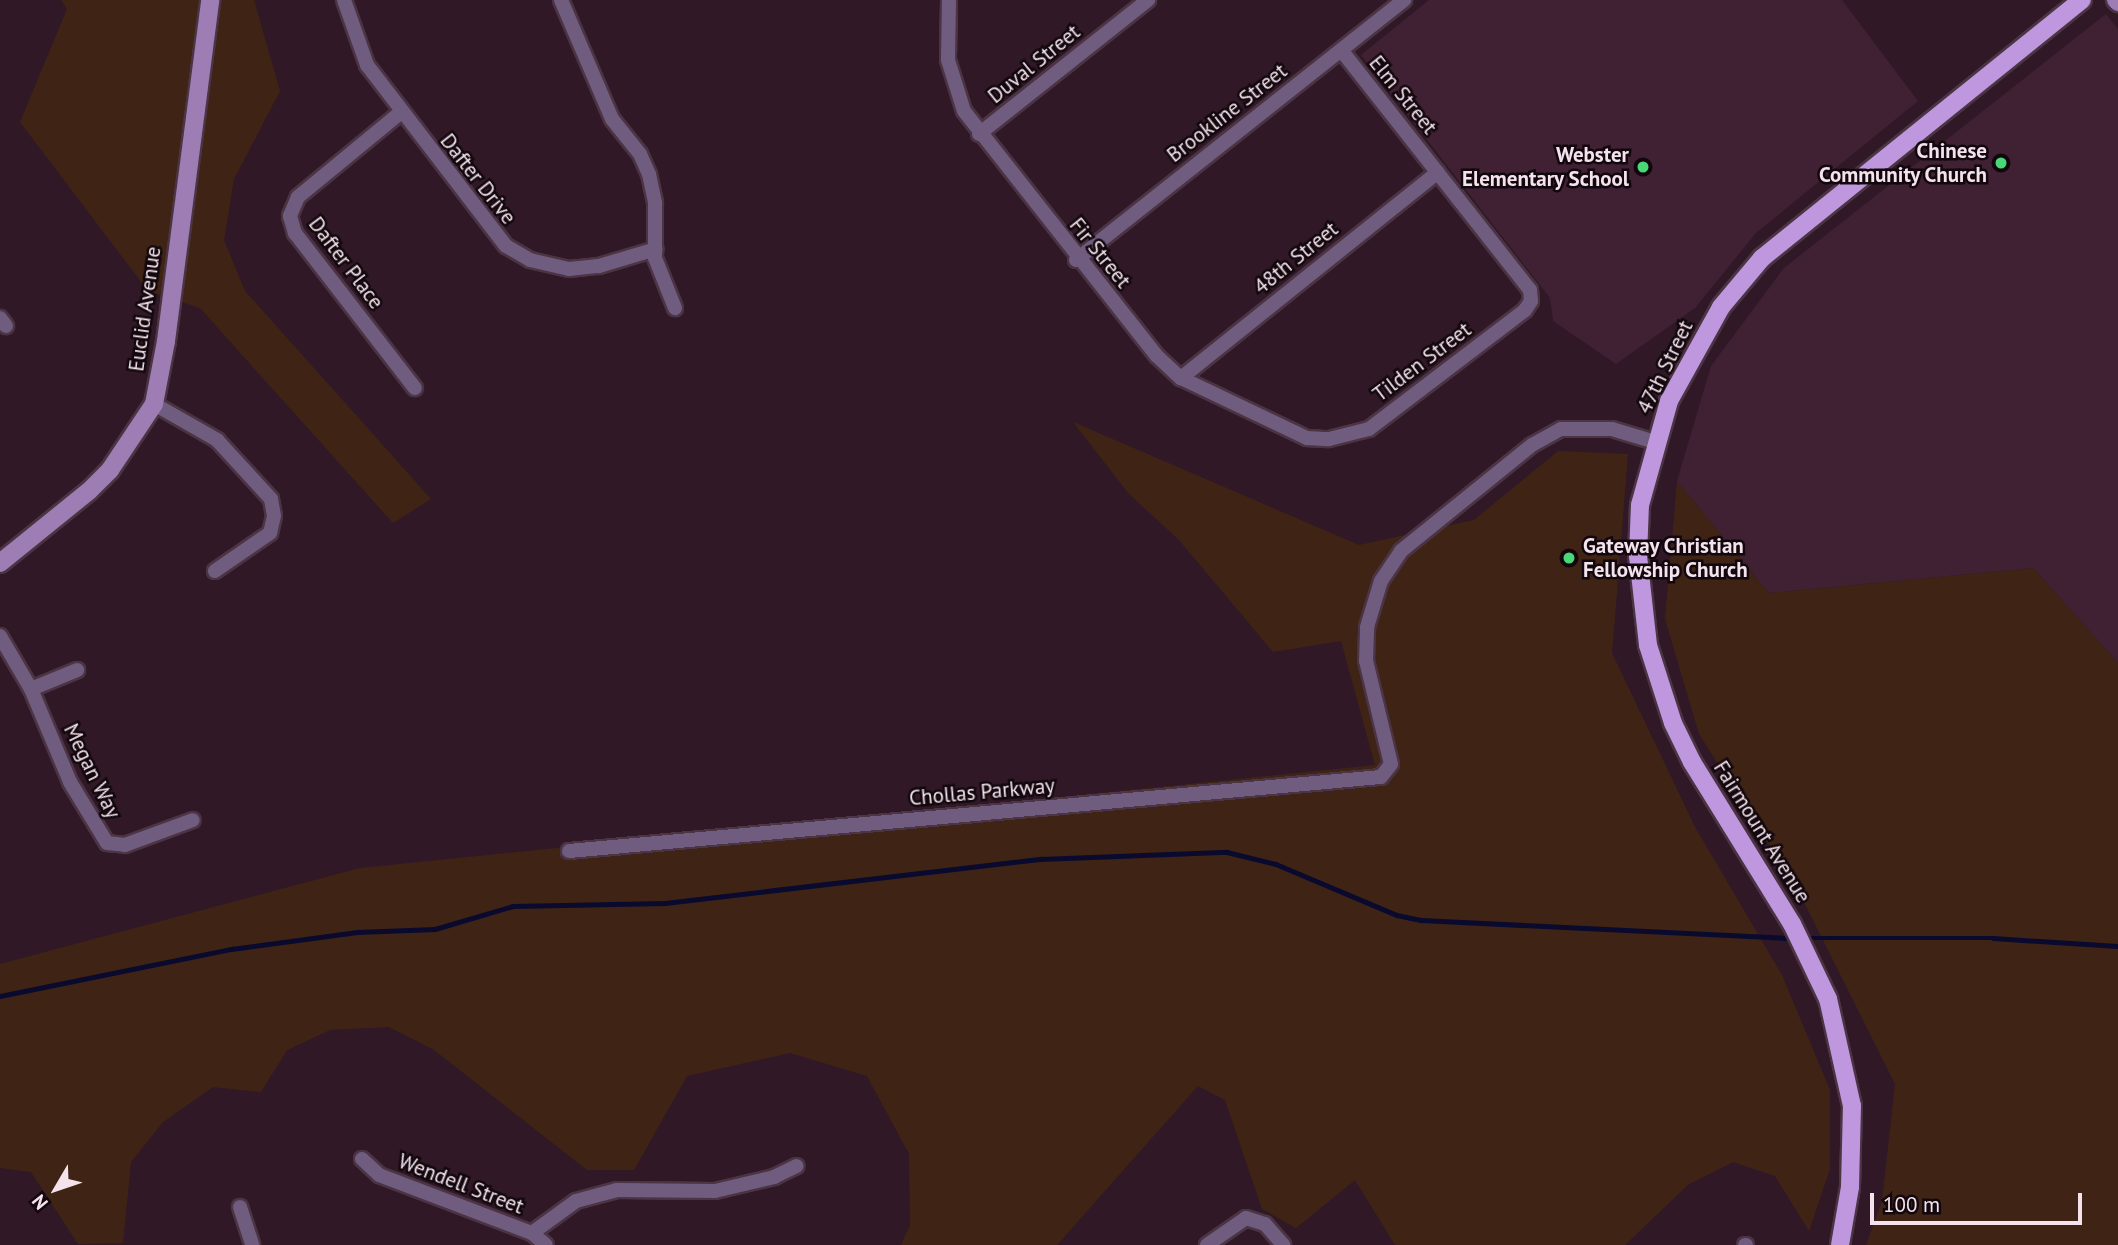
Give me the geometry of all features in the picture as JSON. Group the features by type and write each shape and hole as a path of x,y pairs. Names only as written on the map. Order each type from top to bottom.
{"main road":[{"name":"Euclid Avenue","path":"0,563 89,491 110,470 154,404 166,341 210,0"},
{"name":"47th Street","path":"1655,442 1669,401 1696,347 1721,307 1762,258 2082,0"},
{"name":"Fairmount Avenue","path":"1655,442 1640,505 1638,556 1648,645 1673,723 1811,960 1828,999 1852,1106 1850,1187 1840,1245"}],"street":[{"name":"Dafter Drive","path":"344,0 367,65 400,113 496,237 518,254 569,269 599,266 656,249"},
{"path":"561,0 612,119 640,154 649,174 656,249 675,307"},
{"name":"Fir Street","path":"949,0 946,42 952,77 964,111 1076,260 1157,356 1181,378 1307,438 1329,439"},
{"name":"Duval Street","path":"979,134 1148,0"},
{"name":"Brookline Street","path":"1076,260 1404,0"},
{"name":"Elm Street","path":"1341,50 1530,290 1531,300"},
{"name":"Dafter Place","path":"400,113 298,197 290,216 295,233 415,388"},
{"name":"48th Street","path":"1181,378 1438,172"},
{"name":"Tilden Street","path":"1329,439 1369,429 1525,310 1531,300"},
{"path":"154,404 217,440 271,499 274,516 270,533 215,570"},
{"name":"47th Street","path":"1391,764 1366,661 1367,627 1381,580 1401,551 1532,445 1561,429 1612,429 1655,442"},
{"name":"Megan Way","path":"0,636 31,689 70,782 107,843 125,845 193,820"},
{"path":"31,689 77,670"},
{"name":"Chollas Parkway","path":"569,851 1367,781 1381,777 1391,764"},
{"name":"Wendell Street","path":"362,1159 379,1175 532,1234 546,1245"},
{"path":"532,1234 576,1201 617,1190 715,1191 774,1177 797,1166"},
{"path":"240,1207 252,1245"},
{"path":"1208,1245 1246,1219 1272,1231 1283,1245"}],"shaded area":[{"path":"61,0 254,0 280,91 234,179 224,240 245,291 431,499 393,523 200,308 148,291 20,122 67,9"},
{"name":"Webster Elementary School","path":"1429,0 1842,0 1918,101 1756,233 1695,308 1616,364 1553,321 1550,298 1361,55"},
{"path":"2106,14 2118,29 2118,663 2033,568 1769,593 1677,481 1711,366 1784,268"},
{"path":"1073,422 1359,545 1474,520 1558,451 1628,454 1612,653 1695,827 1782,975 1830,1090 1830,1169 1809,1231 1775,1176 1733,1162 1689,1184 1625,1245 1395,1245 1355,1180 1296,1228 1262,1209 1225,1100 1198,1086 1057,1245 901,1245 910,1225 909,1154 867,1076 790,1053 687,1076 634,1170 587,1170 434,1050 389,1027 330,1030 287,1050 261,1092 213,1087 163,1122 131,1162 123,1243 78,1244 31,1172 0,1168 0,964 360,868 1375,765 1341,641 1273,652 1179,540 1129,494"},
{"path":"1677,481 1769,593 2033,568 2118,663 2118,1245 1866,1245 1882,1201 1895,1084 1798,890 1699,734 1665,619"}],"waterway":[{"path":"0,996 232,949 357,932 435,929 513,906 665,903 1041,859 1227,852 1276,864 1397,915 1421,920 1794,938"},
{"path":"1803,938 1993,938 2118,946"}],"place":[{"name":"Chinese Community Church","path":"2001,163"},
{"name":"Webster Elementary School","path":"1643,167"},
{"name":"Gateway Christian Fellowship Church","path":"1569,558"}]}
